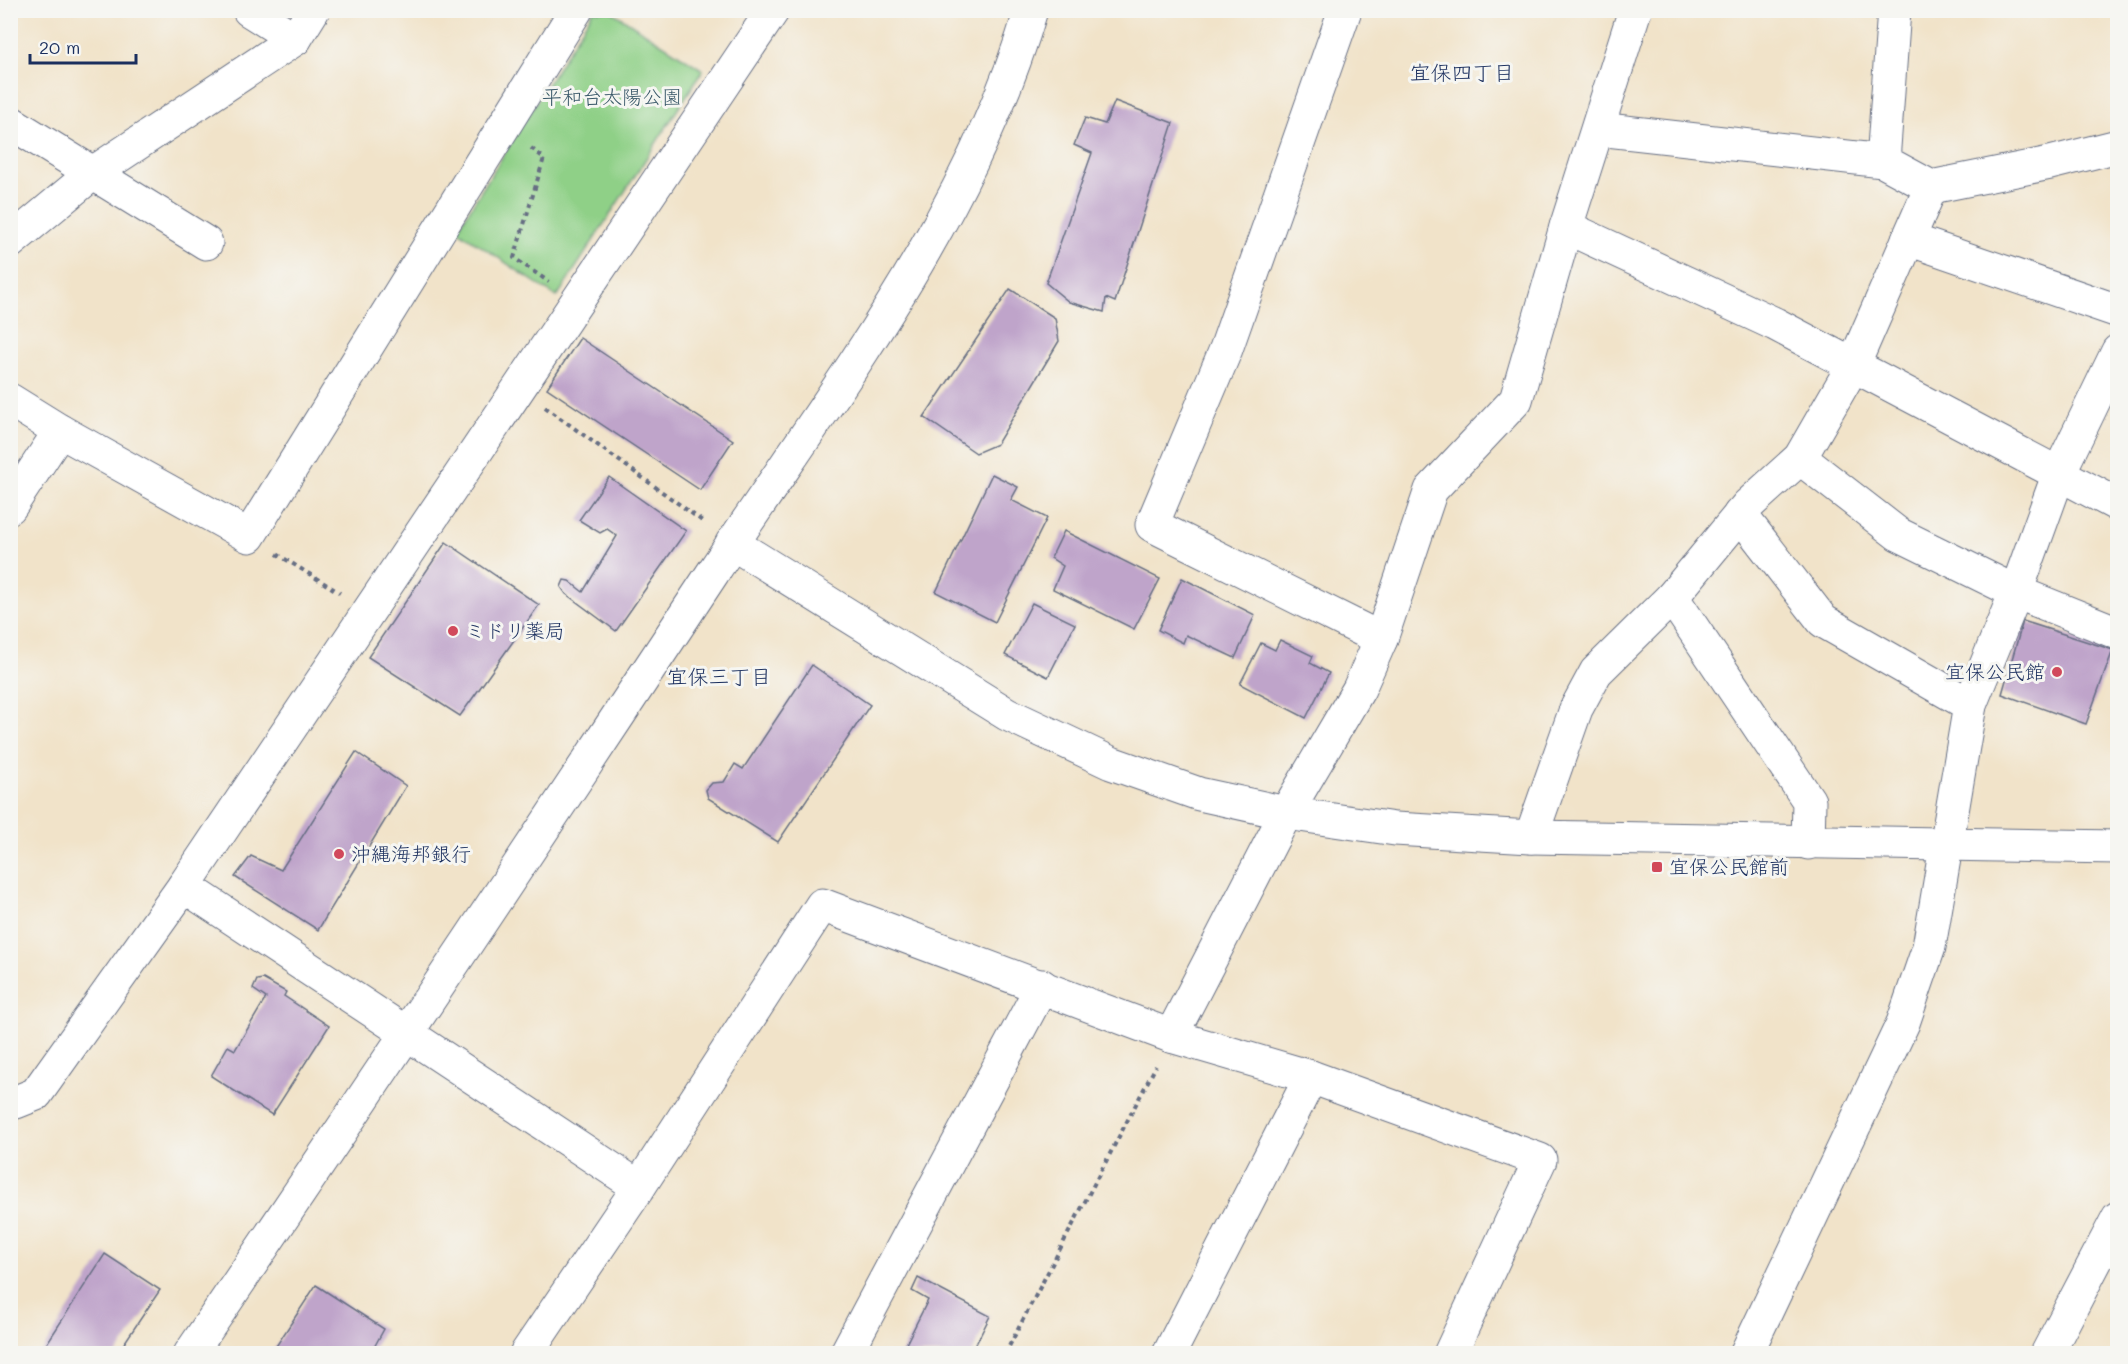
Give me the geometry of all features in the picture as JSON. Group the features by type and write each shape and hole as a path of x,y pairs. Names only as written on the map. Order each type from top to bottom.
{"street":[{"path":"249,10 295,39"},
{"path":"10,242 93,173 295,39 313,10"},
{"path":"10,400 60,431 249,536 576,10"},
{"path":"10,1101 16,1102 36,1094 184,886 773,10"},
{"path":"190,1353 409,1033 732,543 880,324 959,187 1015,67 1031,10"},
{"path":"1345,10 1226,349 1152,525 1381,639"},
{"path":"1882,161 1894,10"},
{"path":"1172,1036 1286,813 1359,689 1381,639 1431,490 1516,400 1566,227 1598,129 1630,12"},
{"path":"10,122 206,243"},
{"path":"1598,129 1882,161 1931,187 2050,163 2118,146"},
{"path":"1531,837 1576,709 1596,672 1672,597 1740,514 1800,458 1853,366 1931,187"},
{"path":"1566,227 1775,324 2118,505"},
{"path":"1908,238 2118,311"},
{"path":"1746,1353 1904,1023 1929,947 1970,705 2016,592 2059,473 2118,351"},
{"path":"10,507 60,431"},
{"path":"1800,458 1898,534 2016,592 2118,633"},
{"path":"1740,514 1823,621 1970,705"},
{"path":"732,543 1006,714 1111,764 1199,794 1286,813 1395,829 1531,837 2118,847"},
{"path":"1672,597 1809,801 1808,843"},
{"path":"184,886 639,1187"},
{"path":"526,1353 639,1187 822,905 1172,1036 1311,1077 1540,1160 1450,1353"},
{"path":"846,1353 1042,986"},
{"path":"1169,1353 1311,1077"},
{"path":"2047,1353 2118,1218"}],"path":[{"path":"503,128 544,159 514,258 577,302"},
{"path":"518,388 732,543"},
{"path":"249,536 368,610"},
{"path":"1005,1353 1172,1036"}],"green space":[{"name":"平和台太陽公園","path":"593,11 611,11 703,70 557,297 457,230"}],"building":[{"path":"1115,101 1173,123 1115,302 1106,298 1104,312 1069,302 1046,283 1092,153 1074,145 1085,118 1105,124"},
{"path":"1010,289 1055,318 1059,341 997,444 976,453 924,417"},
{"path":"580,338 733,440 700,490 547,388"},
{"path":"992,474 1018,487 1011,500 1047,518 995,622 936,592"},
{"path":"609,477 686,531 616,631 566,594 561,587 564,580 569,581 583,592 617,536 607,529 600,533 579,520"},
{"path":"1064,531 1160,579 1134,629 1053,589 1063,566 1051,558"},
{"name":"ミドリ薬局","path":"446,542 539,605 460,716 368,657"},
{"path":"1182,578 1255,615 1235,658 1186,635 1183,643 1158,630"},
{"path":"1032,603 1075,624 1048,677 1005,655"},
{"name":"宜保公民館","path":"2023,621 2113,650 2086,724 2002,694"},
{"path":"1280,640 1313,656 1310,663 1329,673 1306,718 1240,684 1261,643 1275,650"},
{"path":"812,665 870,705 778,842 708,798 706,790 712,783 724,782 735,764 743,769"},
{"path":"356,752 406,786 318,930 235,877 251,856 281,870"},
{"path":"263,979 286,992 284,996 329,1026 272,1115 211,1076 228,1046 235,1050 266,998 253,989 257,980"},
{"path":"105,1254 160,1290 117,1354 40,1354"},
{"path":"918,1278 990,1316 971,1354 901,1354 928,1300 912,1291"},
{"path":"316,1285 384,1329 372,1351 375,1354 271,1354"}],"place":[{"name":"ミドリ薬局","path":"453,631"},
{"name":"宜保公民館","path":"2057,672"},
{"name":"沖縄海邦銀行","path":"339,854"},
{"name":"宜保公民館前","path":"1657,867"}],"district":[{"name":"宜保四丁目","path":"1462,73"},
{"name":"宜保三丁目","path":"719,677"}]}
